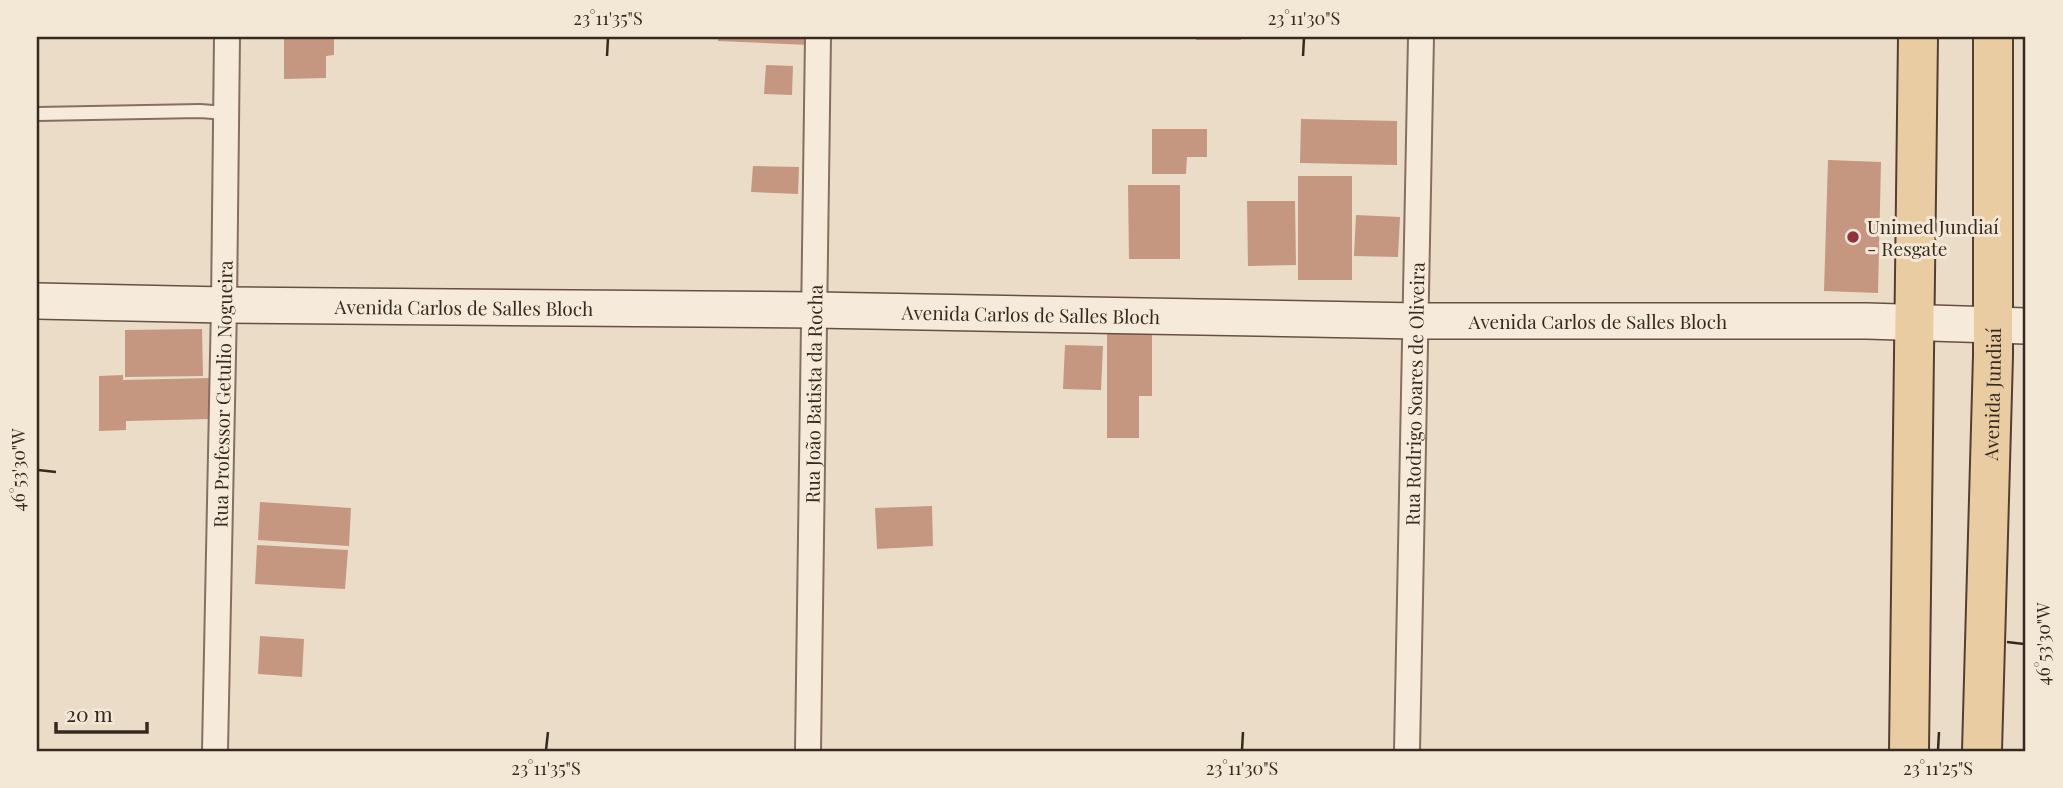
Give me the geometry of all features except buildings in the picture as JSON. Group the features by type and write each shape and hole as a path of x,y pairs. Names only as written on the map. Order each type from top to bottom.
{"main road":[{"path":"1909,751 1918,37"},
{"name":"Avenida Jundiaí","path":"1982,751 2009,325 1993,37"}],"street":[{"name":"Rua Professor Getulio Nogueira","path":"215,751 225,305 227,37"},
{"name":"Rua João Batista da Rocha","path":"808,751 818,37"},
{"name":"Rua Rodrigo Soares de Oliveira","path":"1407,751 1421,37"},
{"name":"Avenida Carlos de Salles Bloch","path":"37,301 1417,320 1915,322 2009,325"}],"lane":[{"path":"37,114 226,113"}],"place":[{"name":"Unimed Jundiaí - Resgate","path":"1853,237"}]}
